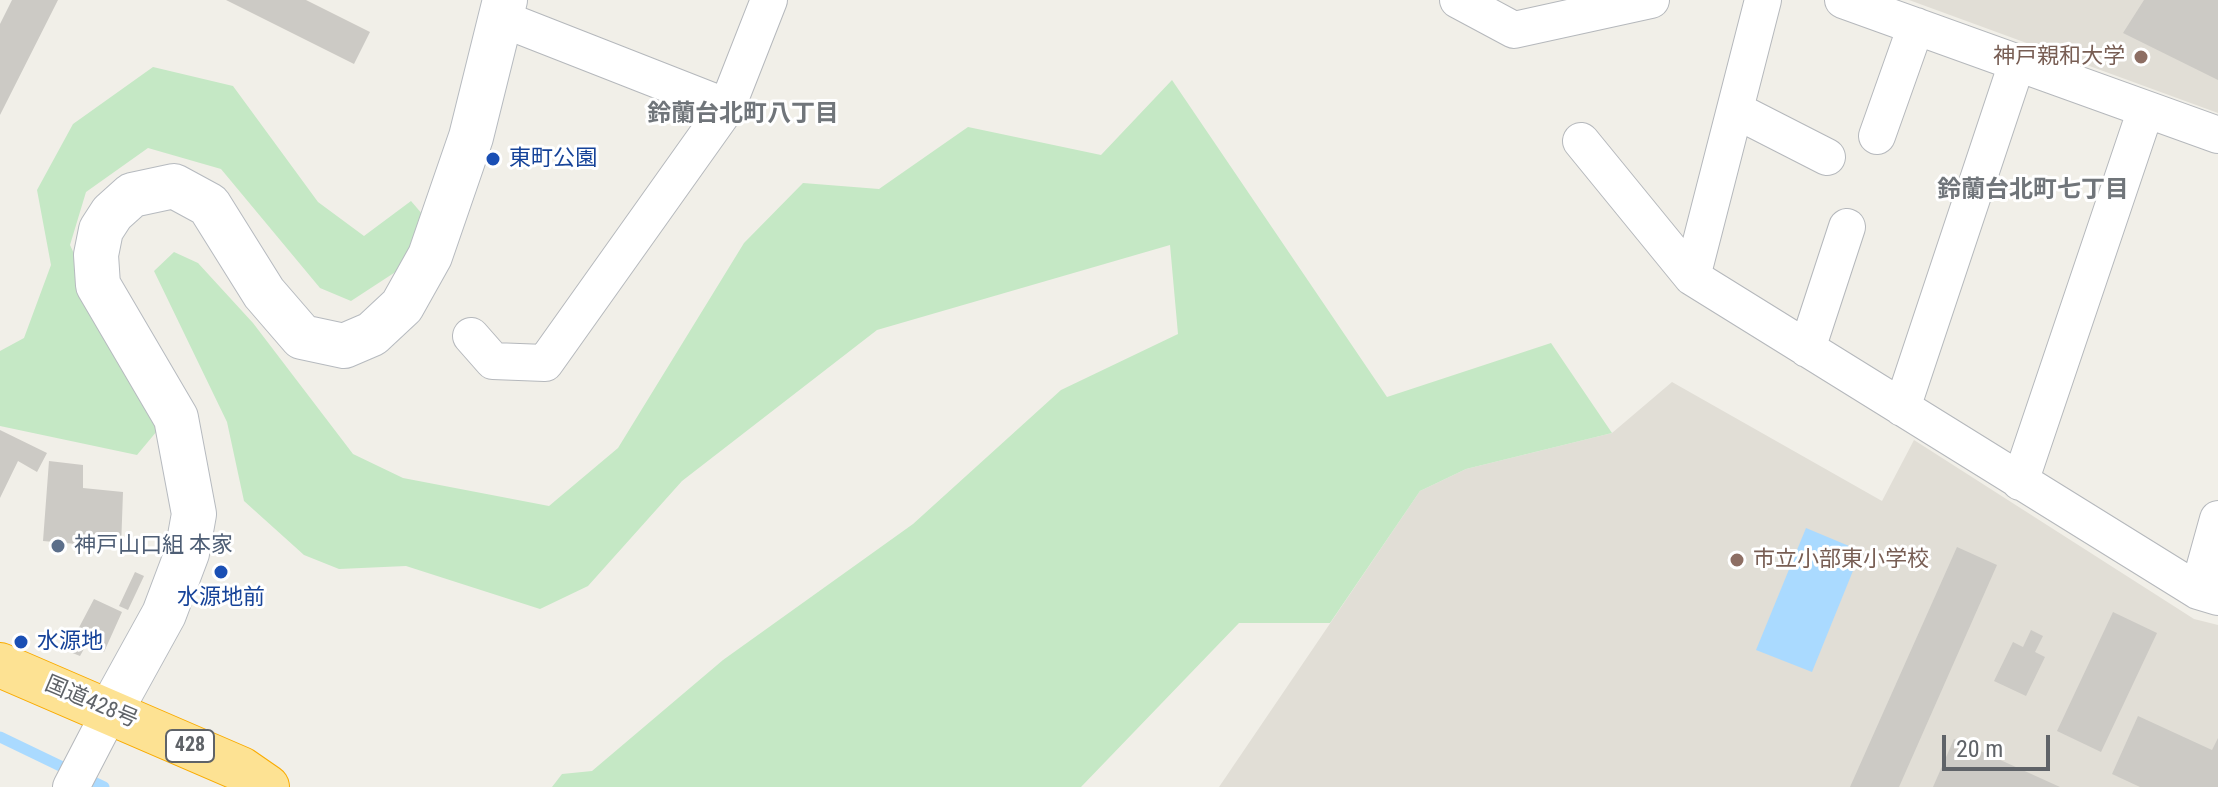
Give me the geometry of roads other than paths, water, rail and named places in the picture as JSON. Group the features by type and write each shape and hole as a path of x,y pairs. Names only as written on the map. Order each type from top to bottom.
{"highway":[{"name":"国道428号","path":"0,665 103,726 241,769 267,787"}],"street":[{"path":"471,336 493,361 545,363 727,107 769,0"},
{"path":"1458,0 1521,15 1651,0"},
{"path":"1692,277 1763,0"},
{"path":"1843,0 2218,135"},
{"path":"71,787 164,614 187,553 194,514 176,418 98,285 96,255 101,230 112,213 132,195 174,186 209,205 264,293 302,337 344,346 372,334 402,306 430,256 471,137 503,9 727,107"},
{"path":"1877,136 1916,26"},
{"path":"1902,408 2017,63"},
{"path":"2020,482 2146,109"},
{"path":"1735,110 1827,157"},
{"path":"1581,141 1692,277 2020,482 2208,594 2218,519"},
{"path":"1807,349 1847,227"}],"water":[{"path":"1806,528 1861,551 1812,672 1756,650"}],"waterway":[{"path":"0,737 104,787"}],"place":[{"name":"神戸親和大学","path":"2141,57"},
{"name":"東町公園","path":"493,159"},
{"name":"神戸山口組 本家","path":"58,546"},
{"name":"市立小部東小学校","path":"1737,560"},
{"name":"水源地前","path":"221,572"},
{"name":"水源地","path":"21,642"}],"district":[{"name":"鈴蘭台北町八丁目","path":"743,115"},
{"name":"鈴蘭台北町七丁目","path":"2033,191"}]}
